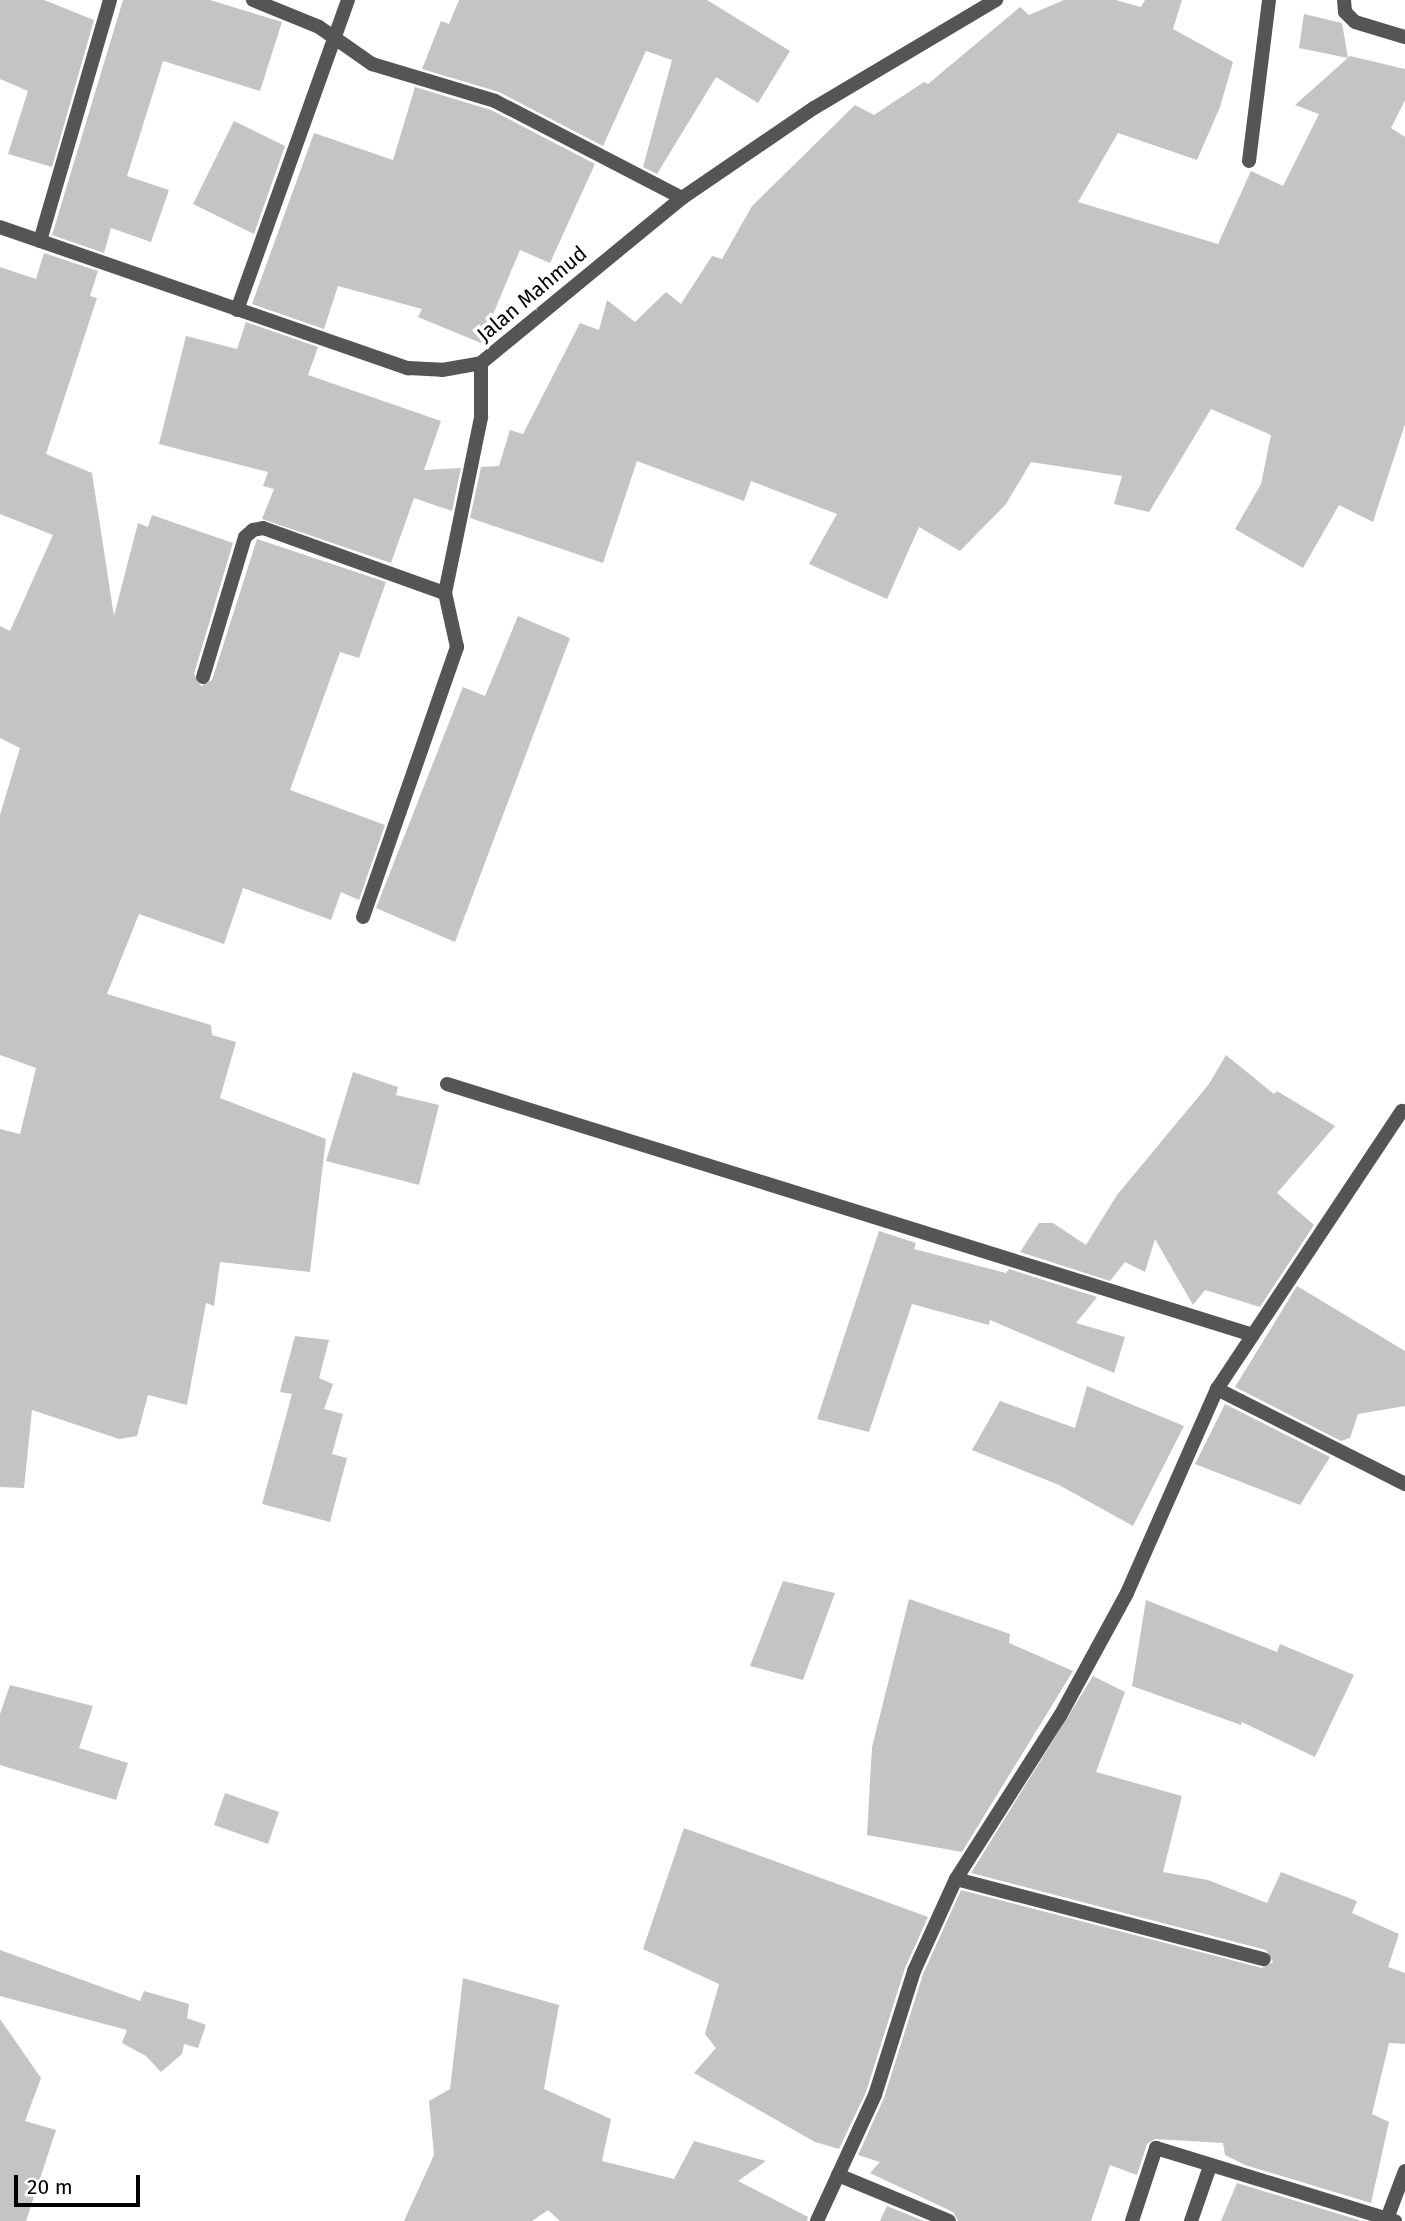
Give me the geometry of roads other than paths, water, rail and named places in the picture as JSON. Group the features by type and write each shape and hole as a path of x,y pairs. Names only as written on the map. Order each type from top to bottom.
{"street":[{"path":"40,241 110,0"},
{"path":"253,0 334,37 372,64 495,101 682,198"},
{"path":"237,310 348,0"},
{"name":"Jalan Mahmud","path":"0,227 408,368 442,370 481,363 682,198 814,108 996,0"},
{"path":"1249,160 1269,0"},
{"path":"1343,0 1345,12 1355,22 1405,37"},
{"path":"363,917 457,647 445,593 481,417 481,363"},
{"path":"203,677 245,537 253,530 263,528 445,593"},
{"path":"447,1084 1252,1335"},
{"path":"817,2221 875,2095 914,1971 956,1879 1041,1749 1121,1604 1217,1390 1402,1111"},
{"path":"1217,1390 1405,1484"},
{"path":"956,1879 1264,1959"},
{"path":"1132,2221 1156,2148 1392,2219 1405,2171"},
{"path":"1191,2221 1210,2166"},
{"path":"838,2175 949,2221"}]}
